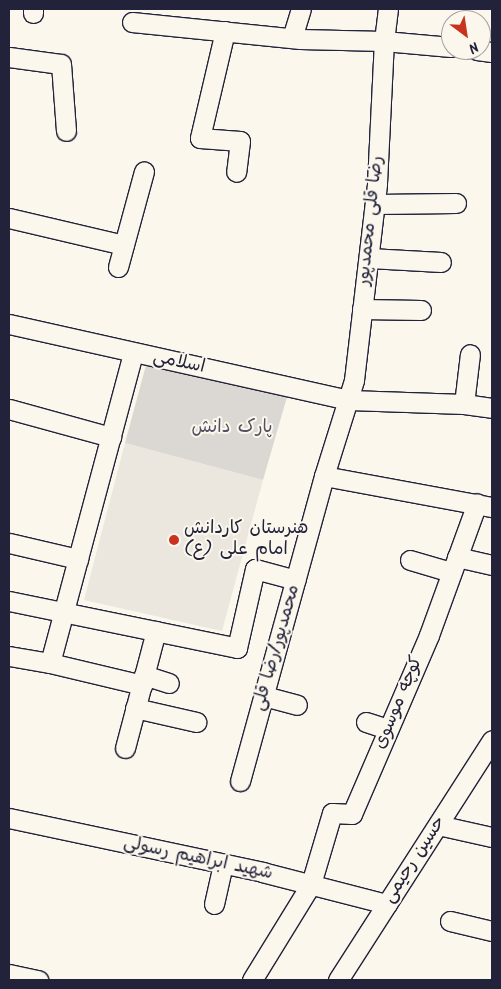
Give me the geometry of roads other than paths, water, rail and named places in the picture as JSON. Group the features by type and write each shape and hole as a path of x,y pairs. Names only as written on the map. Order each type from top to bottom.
{"street":[{"path":"292,38 301,9"},
{"name":"رضا قلی محمدپور","path":"349,400 354,380 375,204 384,41 388,9"},
{"path":"132,22 292,38 384,41 441,46"},
{"path":"226,32 200,138 240,140 236,172"},
{"path":"9,57 61,64 66,131"},
{"path":"118,266 144,171"},
{"path":"375,204 456,203"},
{"path":"9,218 124,245"},
{"path":"368,258 442,262"},
{"path":"362,309 421,310"},
{"name":"اسلامی","path":"9,324 349,400 464,404 492,408"},
{"path":"50,663 134,353"},
{"path":"464,404 470,354"},
{"name":"محمدپور/رضا قلی","path":"240,781 324,476 349,400"},
{"path":"9,409 111,436"},
{"path":"324,476 485,505"},
{"name":"کوچه موسوی","path":"311,884 332,813 352,814 429,635 454,565 485,505"},
{"path":"9,543 78,559"},
{"path":"410,560 454,565 492,565"},
{"path":"9,601 237,648 255,570 296,580"},
{"path":"125,748 156,632"},
{"path":"9,656 169,683"},
{"path":"264,696 296,705"},
{"path":"136,708 196,722"},
{"path":"366,722 388,729"},
{"name":"حسین رحیمی","path":"338,980 492,740"},
{"name":"شهید ابراهیم رسولی","path":"9,818 311,884 387,904"},
{"path":"438,825 492,837"},
{"path":"214,904 223,864"},
{"path":"252,980 311,884"},
{"path":"450,921 492,931"},
{"path":"9,974 38,980"}],"place":[{"name":"هنرستان کاردانش امام علی (ع)","path":"174,540"}],"park label":[{"name":"پارک دانش","path":"232,428"}]}
